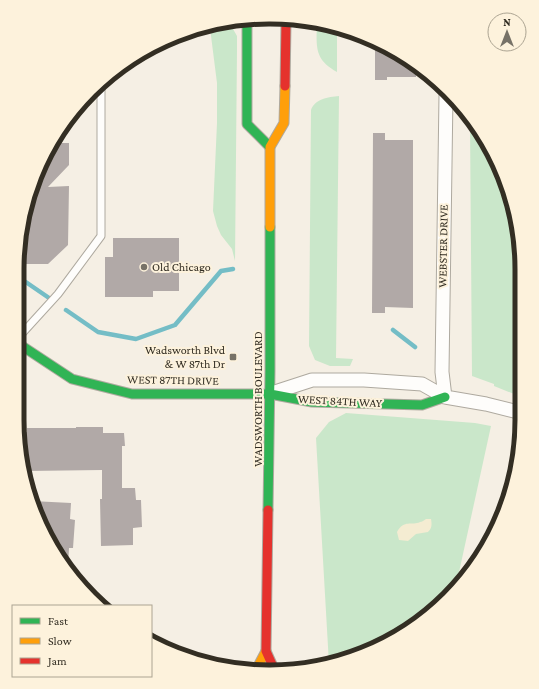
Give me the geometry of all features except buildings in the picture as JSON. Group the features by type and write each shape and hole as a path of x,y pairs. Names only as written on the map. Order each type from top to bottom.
{"main road":[{"path":"247,25 247,124 270,147 284,124 286,25"},
{"name":"WADSWORTH BOULEVARD","path":"270,147 270,394 266,651 272,665"},
{"name":"WEST 87TH DRIVE","path":"24,349 72,379 132,394 270,394"},
{"name":"WEST 84TH WAY","path":"270,394 312,402 422,405 445,397"},
{"name":"WADSWORTH BOULEVARD","path":"259,664 266,651"}],"street":[{"name":"WEBSTER DRIVE","path":"445,397 442,372 446,99"},
{"name":"WEST 84TH WAY","path":"270,394 312,380 364,380 422,384 445,397 486,404 515,411"}],"lane":[{"path":"24,337 101,236 101,91"}],"green space":[{"path":"232,27 237,36 235,261 232,249 221,235 217,226 213,211 217,123 217,83 210,31"},
{"path":"317,29 337,33 337,72 324,63 318,52"},
{"path":"339,96 336,358 353,359 350,366 330,366 315,360 309,346 311,110 319,101 326,98"},
{"path":"470,128 490,161 502,191 507,206 513,237 515,270 515,394 494,386 494,384 472,376"},
{"path":"346,413 475,423 491,426 458,576 443,593 406,624 378,640 329,658 316,438 329,422"}],"sand":[{"path":"426,519 431,519 432,523 428,532 416,534 408,541 399,540 397,532 402,526 405,524 422,522"}],"waterway":[{"path":"66,310 98,332 136,339 175,325 221,271 233,269"},
{"path":"24,281 52,300"},
{"path":"393,330 415,347"}],"traffic: fast":[{"path":"247,25 247,124 270,147"},
{"path":"268,510 270,227"},
{"path":"24,347 72,379 132,394 270,394 312,402 422,405 445,397"}],"traffic: slow":[{"path":"270,227 270,147 284,123 285,86"},
{"path":"259,664 266,651"}],"traffic: jam":[{"path":"285,86 286,25"},
{"path":"268,510 266,651 272,665"}],"place":[{"name":"Old Chicago","path":"144,267"},
{"name":"Wadsworth Blvd & W 87th Dr","path":"233,357"}]}
